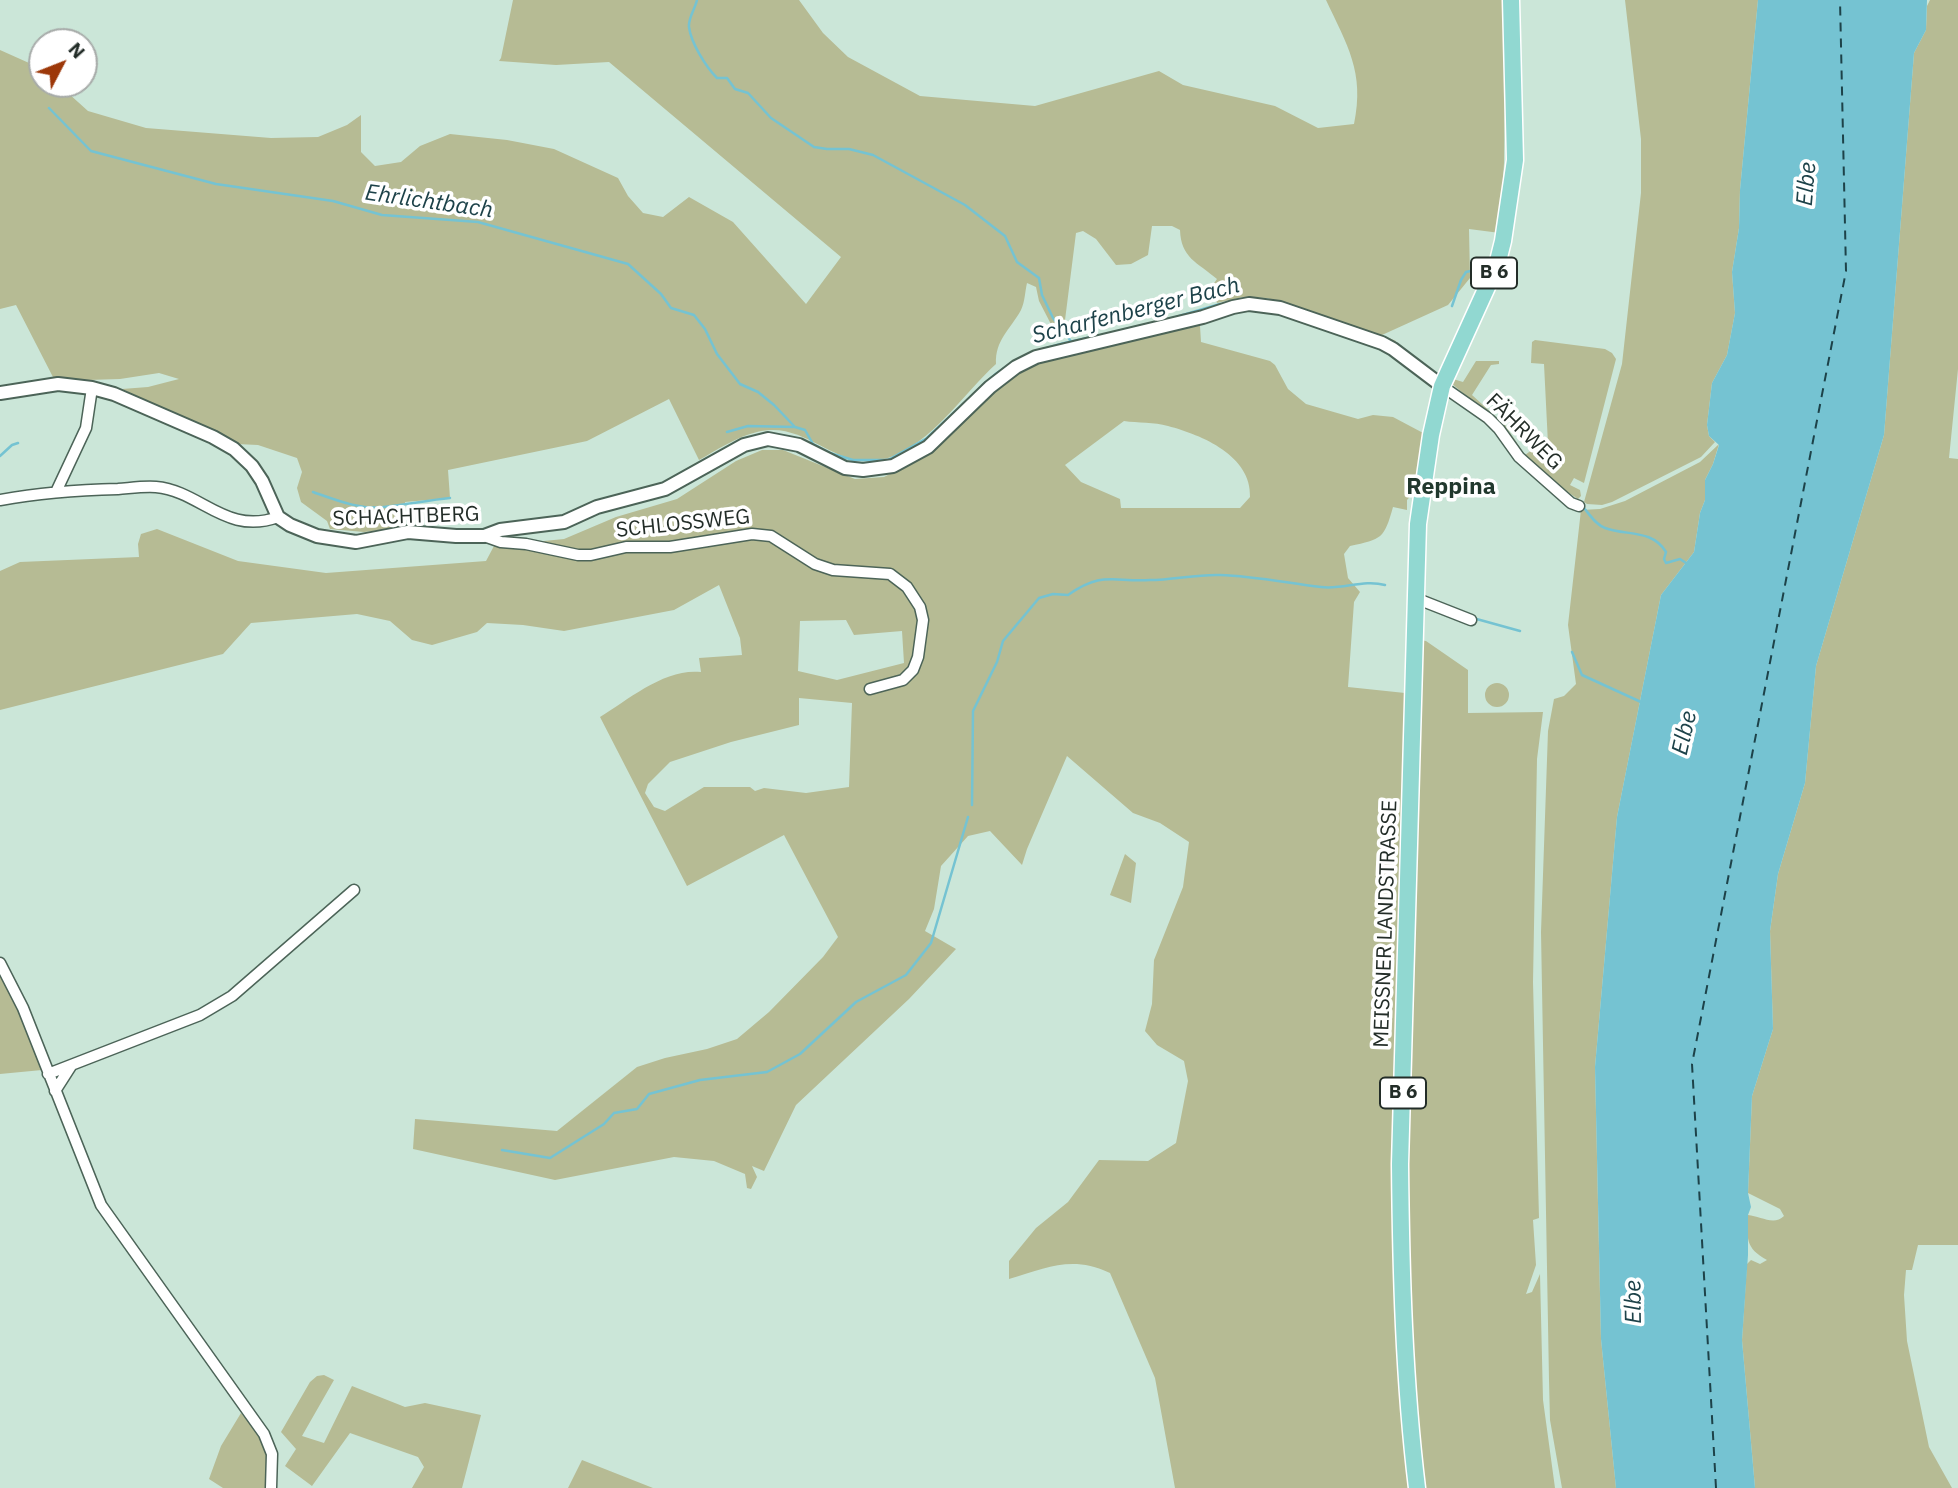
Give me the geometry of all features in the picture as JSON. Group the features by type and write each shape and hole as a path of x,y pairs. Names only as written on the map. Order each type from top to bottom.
{"main road":[{"name":"B 6","path":"1415,598 1422,485 1444,382 1497,265 1515,160 1511,0"},
{"name":"MEISSNER LANDSTRASSE","path":"1415,598 1401,1176 1403,1290 1417,1488"}],"street":[{"name":"SCHACHTBERG","path":"278,517 290,525 328,539 356,542 408,533 484,536 500,530 564,522 597,507 665,489 744,445 768,439 799,445 845,468 863,470 893,466 914,457 928,447 990,387 1028,360 1203,317 1241,305 1280,308 1382,343 1444,382"},
{"name":"FÄHRWEG","path":"1444,382 1488,418 1519,457 1571,503 1579,506"},
{"path":"0,393 58,384 92,388 114,394 213,437 234,449 262,481 278,517 249,522 226,517 174,491 157,487 56,492 0,500"},
{"path":"56,492 86,428 92,388"},
{"name":"SCHLOSSWEG","path":"484,536 501,542 591,555 626,547 670,547 752,534 771,536 815,564 833,570 890,574 907,587 920,607 923,620 920,649 913,670 903,680 870,689"},
{"path":"1415,598 1471,620"},
{"path":"48,1074 200,1015 232,996 354,890"},
{"path":"0,962 23,1007 101,1205 264,1434 272,1454 271,1488"},
{"path":"55,1091 71,1066"}],"green space":[{"path":"513,0 799,0 823,33 848,57 920,96 1035,106 1159,71 1183,85 1275,106 1318,128 1354,124 1357,106 1356,74 1352,59 1326,0 1506,0 1504,163 1500,233 1469,229 1470,278 1448,305 1382,335 1396,341 1395,343 1267,298 1243,297 1217,303 1212,286 1217,279 1187,253 1180,230 1172,226 1152,226 1148,255 1131,264 1116,265 1096,239 1083,231 1076,233 1064,328 1055,332 1039,301 1036,287 1027,283 1022,307 998,348 996,364 938,425 898,454 877,461 859,460 842,456 794,433 776,430 742,437 699,460 669,399 587,441 448,470 450,498 405,502 406,527 364,532 330,529 327,521 301,502 297,488 302,472 297,458 258,445 237,444 122,389 148,387 179,379 159,373 120,379 55,381 16,305 0,309 0,50 28,63 28,98 74,98 88,111 146,128 271,138 318,137 347,125 361,115 361,152 375,166 401,162 420,146 450,134 507,140 554,149 618,178 628,196 643,213 663,217 689,197 733,222 806,304 841,257 609,62 556,65 499,61"},
{"path":"1625,0 1758,0 1740,190 1739,228 1732,272 1735,313 1727,355 1712,383 1707,425 1709,436 1715,442 1701,457 1602,505 1584,502 1622,364 1641,193 1641,139"},
{"path":"1930,0 1958,0 1958,369 1949,458 1958,459 1958,1245 1918,1245 1912,1270 1906,1270 1904,1295 1907,1341 1929,1447 1952,1488 1755,1488 1742,1340 1747,1264 1751,1260 1760,1264 1767,1260 1751,1247 1747,1230 1748,1215 1771,1220 1784,1216 1780,1209 1748,1193 1752,1096 1773,1029 1770,931 1778,874 1805,783 1816,666 1884,435 1914,53 1926,30 1927,6"},
{"path":"1197,322 1200,326 1201,342 1270,361 1288,389 1306,404 1358,419 1373,415 1393,417 1425,434 1415,491 1407,500 1407,510 1393,507 1387,526 1380,536 1350,546 1344,554 1348,578 1360,592 1354,602 1348,687 1405,693 1395,1150 1412,1488 1175,1488 1155,1378 1110,1273 1071,1264 1009,1279 1009,1261 1036,1228 1068,1202 1099,1160 1148,1161 1176,1143 1188,1081 1184,1061 1157,1045 1145,1031 1152,1004 1154,960 1183,887 1189,842 1160,823 1133,813 1067,756 1022,865 990,831 968,836 941,866 934,909 925,931 956,949 909,999 796,1105 764,1171 752,1166 757,1177 751,1189 747,1188 745,1174 714,1161 674,1157 555,1180 413,1149 415,1119 557,1131 637,1067 737,1039 769,1012 823,957 838,937 784,835 687,886 600,717 661,680 688,672 701,672 699,658 742,655 740,638 719,585 674,610 564,631 487,623 477,632 432,645 412,640 390,621 357,614 251,623 223,654 0,710 0,571 20,562 139,557 138,544 141,534 157,529 238,561 326,573 486,561 494,546 564,539 616,517 677,499 736,461 762,450 783,450 855,479 884,477 915,461 990,393 1026,366","holes":["1124,421 1168,426 1209,442 1234,459 1243,470 1250,497 1240,508 1121,508 1120,499 1081,482 1065,465","846,620 854,635 902,631 904,663 837,680 798,671 800,621","799,698 852,703 849,787 806,793 764,788 755,791 750,787 704,787 665,811 654,807 645,793 648,784 670,762 731,742 799,725"]},
{"path":"1535,340 1605,349 1616,359 1584,483 1574,478 1570,485 1580,490 1581,496 1578,499 1553,482 1524,456 1509,432 1451,383 1453,379 1463,382 1476,361 1499,361 1499,364 1491,365 1472,395 1505,425 1525,455 1540,444 1548,444 1544,364 1531,363 1532,342"},
{"path":"1719,444 1705,480 1705,500 1700,513 1694,552 1661,595 1617,817 1595,1067 1601,1339 1616,1488 1562,1488 1550,1420 1541,932 1548,731 1554,699 1564,696 1576,684 1568,625 1581,510 1600,509 1625,501 1700,462"},
{"path":"1420,640 1426,641 1468,670 1468,713 1543,712 1537,759 1533,982 1539,1218 1533,1220 1536,1265 1526,1294 1532,1292 1540,1274 1543,1400 1555,1488 1422,1488 1410,1330 1406,1226"},
{"path":"1497,683 1505,687 1509,695 1505,703 1497,707 1489,703 1485,695 1489,687"},
{"path":"1125,854 1136,863 1131,903 1110,895"},
{"path":"0,973 14,999 42,1070 0,1074"},
{"path":"324,1375 334,1380 302,1436 324,1443 352,1386 405,1407 425,1403 481,1415 462,1488 412,1488 424,1467 418,1457 350,1433 312,1486 285,1466 296,1449 281,1432 310,1382 317,1376"},
{"path":"241,1413 255,1430 264,1448 269,1466 269,1488 223,1488 209,1479 221,1446"},
{"path":"582,1460 653,1488 568,1488"}],"water":[{"name":"Elbe","path":"1758,0 1927,0 1926,30 1914,53 1884,435 1816,666 1805,783 1778,874 1770,931 1773,1029 1752,1096 1748,1193 1751,1207 1748,1215 1742,1340 1755,1488 1616,1488 1601,1339 1595,1067 1617,817 1661,595 1694,552 1700,513 1705,500 1705,480 1719,445 1709,436 1707,425 1712,383 1727,355 1735,313 1732,272 1739,228 1740,190"}],"waterway":[{"path":"697,0 690,20 690,33 708,68 717,78 727,78 735,89 748,93 771,118 814,147 849,149 873,155 965,205 1005,236 1017,262 1039,278 1042,295 1053,318 1070,340"},
{"name":"Ehrlichtbach","path":"49,108 91,151 216,184 333,201 382,215 478,222 628,264 661,294 671,308 694,315 705,329 717,354 740,384 758,392 795,427"},
{"path":"1452,306 1466,272 1485,272"},
{"name":"Scharfenberger Bach","path":"1169,319 1220,304"},
{"name":"Scharfenberger Bach","path":"984,384 1025,356 1102,335"},
{"name":"Scharfenberger Bach","path":"727,432 748,426 795,427 805,430 813,444 830,453 853,460 888,460 927,438 974,394"},
{"path":"0,456 18,443"},
{"name":"Scharfenberger Bach","path":"313,492 348,504 375,508 450,498"},
{"name":"Scharfenberger Bach","path":"1584,508 1602,527 1654,540 1666,552 1666,563 1680,559 1686,563"},
{"path":"972,805 973,711 997,662 1003,641 1039,598 1053,594 1068,595 1099,580 1159,580 1211,575 1329,588 1369,583 1385,585"},
{"path":"1473,618 1520,631"},
{"path":"1572,652 1582,675 1641,702"},
{"path":"502,1150 550,1158 604,1124 614,1113 637,1109 649,1094 700,1080 767,1072 800,1054 856,1002 906,975 931,943 968,817"}],"ferry route":[{"path":"1716,1488 1692,1064 1846,271 1840,0"}],"district":[{"name":"Reppina","path":"1451,487"}]}
